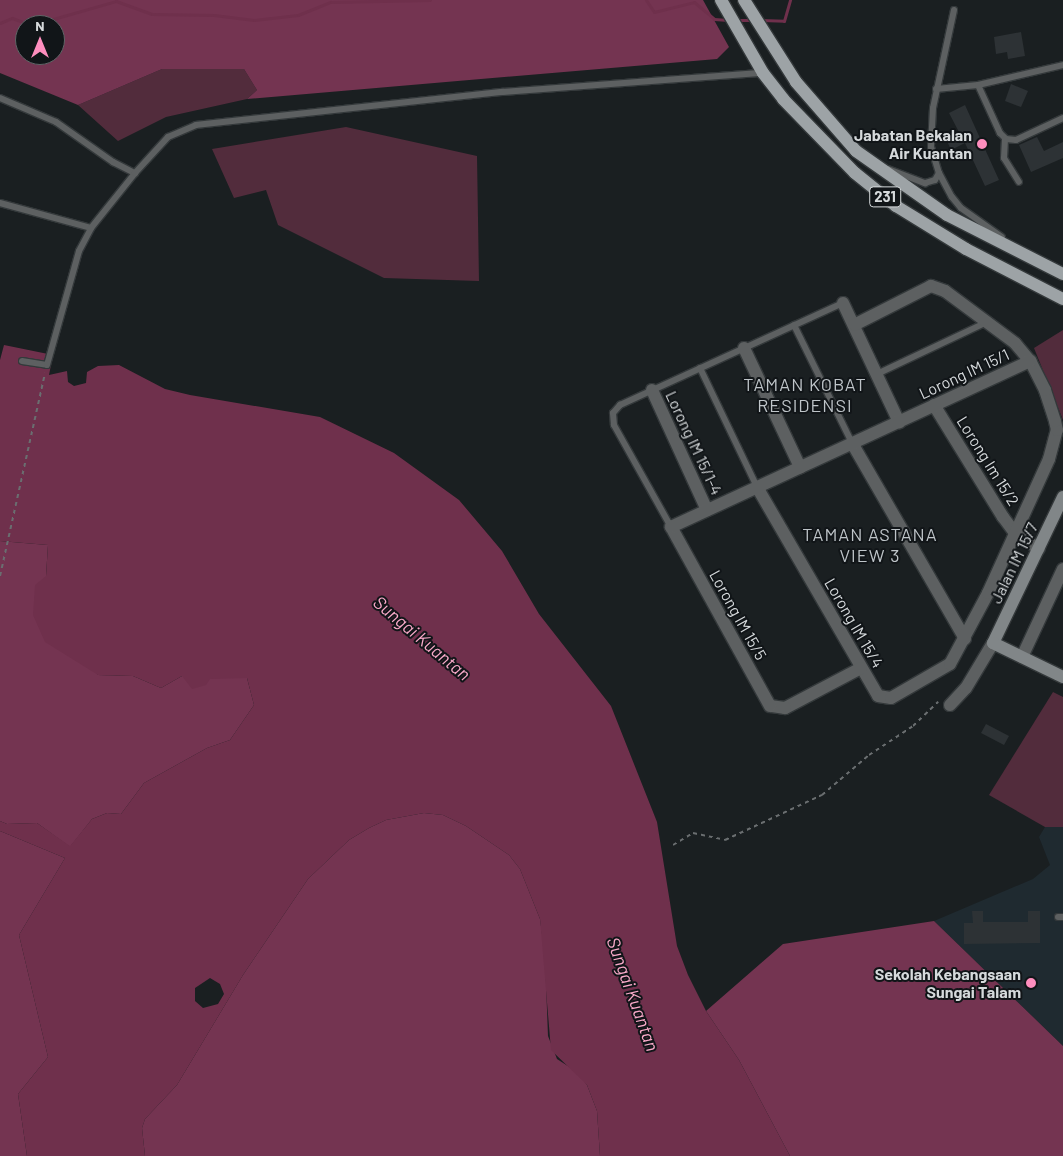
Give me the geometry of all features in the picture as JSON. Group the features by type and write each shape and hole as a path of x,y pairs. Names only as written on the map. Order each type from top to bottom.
{"main road":[{"name":"231","path":"721,0 763,72 822,142 855,174 896,206 966,249 1063,299"},
{"name":"231","path":"744,0 768,41 820,113 856,151 947,215 1063,274"}],"street":[{"path":"854,325 931,286 945,291 1015,343 1030,361"},
{"path":"843,304 899,422"},
{"path":"744,348 800,467"},
{"name":"Lorong IM 15/1","path":"671,527 1030,361 1045,390 1057,430 1049,459 1016,534 966,639 950,664 891,698 878,696"},
{"name":"Lorong IM 15/1-4","path":"652,390 707,510"},
{"name":"Lorong Im 15/2","path":"934,405 1016,534"},
{"path":"852,443 966,639"},
{"name":"Lorong IM 15/4","path":"757,487 878,696"},
{"name":"Jalan IM 15/7","path":"950,705 966,688 993,643 1063,497"},
{"name":"Lorong IM 15/5","path":"671,527 768,703 773,708 785,708 861,668"},
{"path":"1016,534 1039,549"},
{"path":"1022,657 1063,569"},
{"path":"993,643 1063,676"}],"lane":[{"path":"954,10 936,89 931,138 939,173 961,208 1034,260"},
{"path":"936,89 978,85 1063,65"},
{"path":"22,361 47,365 79,250 91,228 135,173 168,138 196,125 511,91 763,72"},
{"path":"978,85 1005,139 1004,158 1019,182"},
{"path":"0,98 56,122 113,162 135,173"},
{"path":"1005,139 1016,140 1063,118"},
{"path":"880,167 925,183 935,180 939,173"},
{"path":"0,203 91,228"},
{"path":"671,527 614,425 613,414 620,405 843,304"},
{"path":"877,374 987,322"},
{"path":"794,325 852,443"},
{"path":"700,368 757,487"}],"path":[{"path":"0,576 46,372"},
{"path":"673,845 693,833 725,840 807,803 822,795 870,755 913,726 938,702 950,705"}],"shaded area":[{"path":"0,0 703,0 729,47 717,59 247,99 257,90 244,69 162,69 78,105 0,73"},
{"path":"162,69 244,69 257,90 247,99 166,117 118,141 78,105"},
{"path":"346,127 477,156 479,281 384,278 278,225 266,190 234,198 212,149"},
{"path":"1063,330 1063,420 1034,348"},
{"path":"0,541 48,545 46,576 98,675 133,676 161,688 182,676 247,678 254,705 230,740 207,748 144,783 121,814 107,813 92,819 70,847 37,823 7,824 0,821"},
{"path":"1053,692 1063,697 1063,827 1045,827 989,795"},
{"path":"424,813 443,815 466,826 509,855 520,869 540,919 545,957 548,1036 557,1059 577,1072 587,1085 597,1111 600,1156 145,1156 142,1128 145,1119 177,1085 243,975 308,879 349,840 369,828 386,820"},
{"name":"Sekolah Kebangsaan Sungai Talam","path":"1045,827 1063,827 1063,1046 934,921 1033,879 1050,865 1039,837"},
{"path":"0,831 65,858 19,935 48,1057 18,1094 27,1156 0,1156"},
{"path":"934,921 1063,1046 1063,1156 790,1156 739,1060 706,1011 783,944"}],"water":[{"name":"Sungai Kuantan","path":"4,345 53,355 49,375 67,371 68,382 74,386 86,383 87,372 98,366 119,365 165,389 320,417 394,453 459,500 502,551 539,614 611,706 657,822 677,946 688,975 706,1011 739,1060 790,1156 600,1156 597,1111 587,1085 551,1050 540,919 520,869 509,855 466,826 443,815 424,813 386,820 369,828 349,840 308,879 243,975 177,1085 145,1119 142,1128 145,1156 27,1156 18,1094 48,1057 19,935 65,858 0,831 0,821 7,824 37,823 70,846 92,819 107,813 121,814 144,783 207,748 230,740 254,705 247,678 210,679 206,685 192,689 182,676 161,688 133,676 98,675 45,642 33,615 35,585 46,576 48,545 0,541 0,360","holes":["210,978 220,984 224,994 218,1004 203,1008 195,1001 195,988"]}],"building":[{"path":"1021,32 1025,56 1008,59 1007,52 996,54 994,37"},
{"path":"1011,84 1028,91 1021,107 1005,101"},
{"path":"965,105 999,180 985,186 965,143 951,150 947,141 960,134 949,113"},
{"path":"1037,137 1044,151 1063,142 1063,158 1031,172 1019,145"},
{"path":"986,724 1009,736 1004,745 981,733"},
{"path":"972,911 983,911 983,922 1028,922 1028,911 1040,911 1040,943 964,944 964,923 973,923"}],"waterway":[{"path":"65,16 116,1 152,14 214,15 254,20 298,15 331,2 430,0"},
{"path":"646,0 654,12 694,2 714,19 728,20"},
{"path":"761,20 784,21 790,0"},
{"path":"0,23 12,18 15,19"},
{"path":"736,20 753,20"}],"place":[{"name":"Jabatan Bekalan Air Kuantan","path":"982,144"},
{"name":"Sekolah Kebangsaan Sungai Talam","path":"1031,983"}],"district":[{"name":"TAMAN KOBAT RESIDENSI","path":"805,395"},
{"name":"TAMAN ASTANA VIEW 3","path":"870,545"}]}
